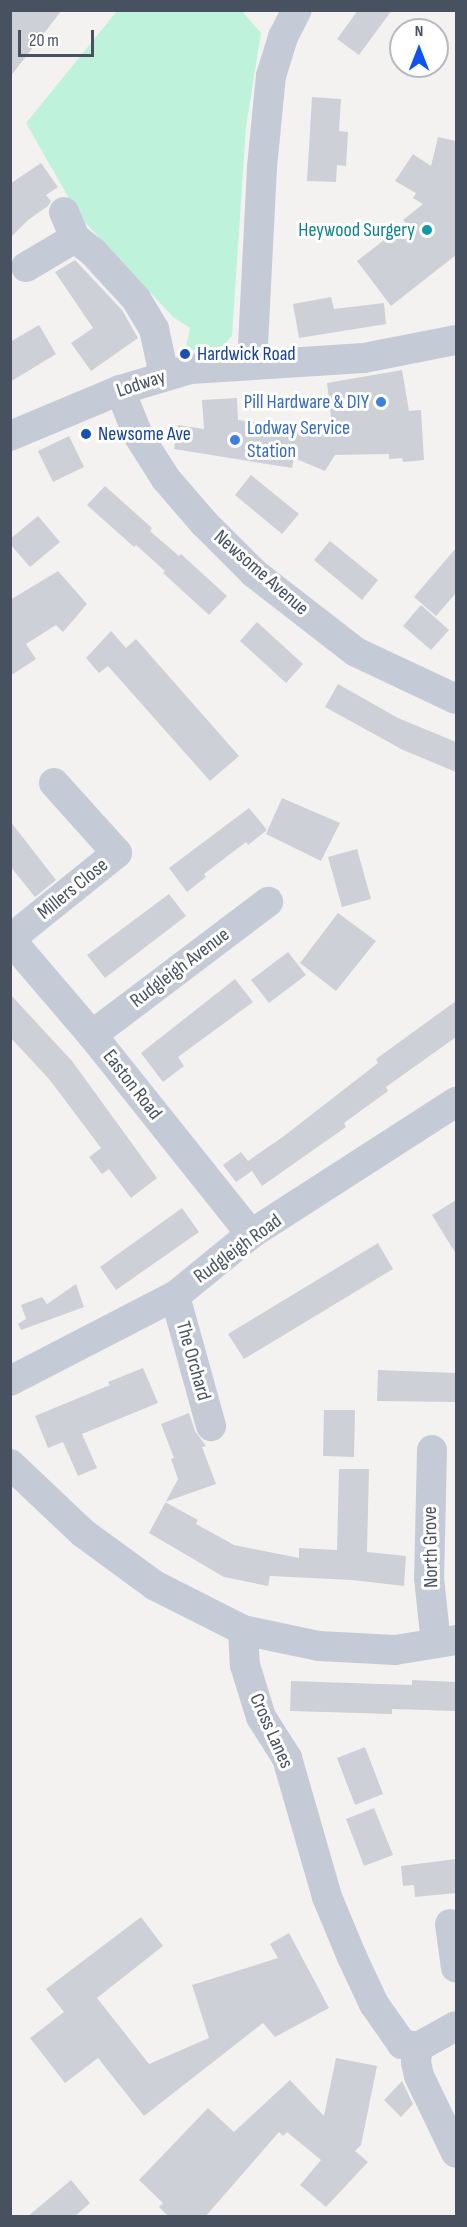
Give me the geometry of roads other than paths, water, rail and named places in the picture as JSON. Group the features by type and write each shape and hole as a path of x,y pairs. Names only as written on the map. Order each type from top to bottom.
{"street":[{"path":"252,365 262,168 272,76 283,37 297,10"},
{"path":"26,267 69,225 136,299 154,329 164,375"},
{"name":"Lodway","path":"10,436 120,390 164,375 199,368 364,357 456,340"},
{"name":"Newsome Avenue","path":"120,390 138,435 166,479 204,523 254,573 356,652 456,699"},
{"name":"Millers Close","path":"10,939 117,853 54,783"},
{"name":"Rudgleigh Avenue","path":"92,1035 268,902"},
{"name":"Easton Road","path":"10,939 92,1035 251,1234"},
{"name":"Rudgleigh Road","path":"10,1381 175,1296 251,1234 456,1101"},
{"name":"The Orchard","path":"175,1296 211,1426"},
{"name":"North Grove","path":"432,1450 429,1578 446,1642"},
{"path":"10,1464 83,1533 154,1585 243,1630 319,1646 395,1650 446,1642"},
{"name":"Cross Lanes","path":"243,1630 245,1665 261,1717 287,1758 327,1897 352,1957 374,2004 402,2044 418,2047"},
{"path":"450,1924 456,1968"},
{"path":"456,2026 418,2047 416,2062 419,2076 456,2153"}],"place":[{"name":"Heywood Surgery","path":"427,230"},
{"name":"Hardwick Road","path":"185,354"},
{"name":"Pill Hardware & DIY","path":"381,402"},
{"name":"Newsome Ave","path":"86,434"},
{"name":"Lodway Service Station","path":"235,440"}]}
